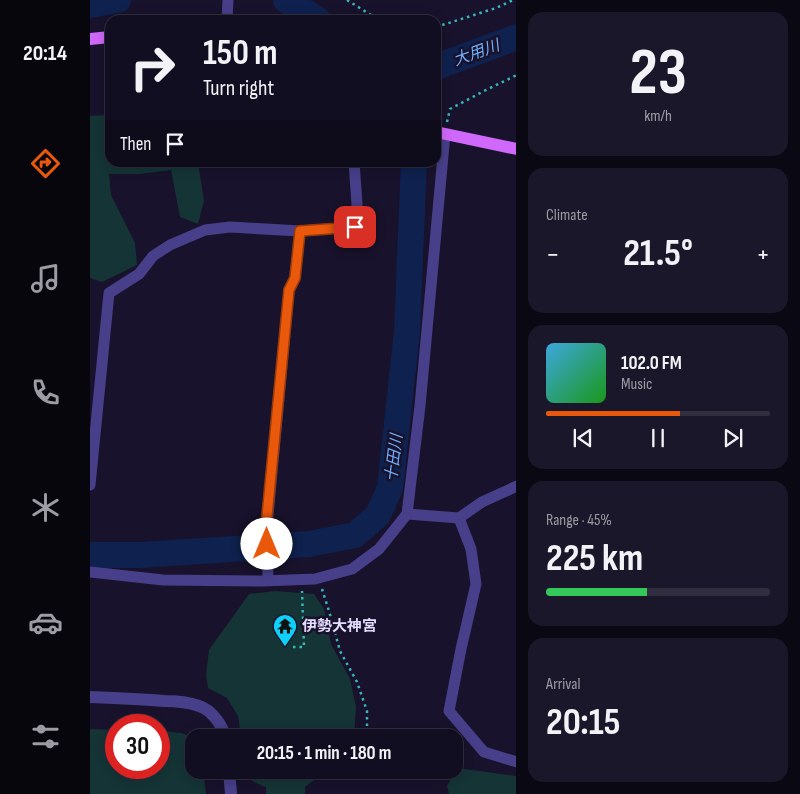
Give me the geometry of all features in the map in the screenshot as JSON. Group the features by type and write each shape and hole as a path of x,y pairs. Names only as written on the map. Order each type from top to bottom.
{"main road":[{"path":"90,39 105,38"},
{"path":"441,133 516,150"}],"street":[{"path":"90,485 109,293 138,274 153,256 170,245 205,230 230,227 300,231 355,227 357,204 354,167"},
{"path":"90,572 163,580 318,578 352,569 379,549 407,514 420,406 438,167"},
{"path":"268,580 266,526 289,290 295,278 300,231"},
{"path":"407,514 459,518 482,502 516,486"},
{"path":"459,518 471,549 476,584 449,711 484,752 516,762"},
{"path":"90,697 172,701 200,706 212,714 223,729"},
{"path":"230,779 231,794"}],"path":[{"path":"347,0 371,15"},
{"path":"441,25 496,8 513,0"},
{"path":"441,130 450,108 516,76"},
{"path":"318,578 340,651 358,682 367,711 366,729"},
{"path":"293,647 304,647 302,579"}],"green space":[{"path":"105,115 105,167 199,167 204,201 198,224 180,217 171,170 140,174 109,174 111,195 135,243 137,265 102,282 90,278 90,116"},
{"path":"275,591 314,594 324,609 331,644 350,679 356,707 355,729 240,729 238,716 227,698 208,688 206,675 209,650 249,594"},
{"path":"90,729 105,730 105,779 170,779 170,732 185,734 185,779 204,779 206,794 90,794"},
{"path":"463,769 516,776 516,794 449,794 447,786 451,779 463,779"},
{"path":"250,779 315,779 305,787 305,794 266,794 266,787"}],"waterway":[{"name":"大用川","path":"90,5 118,0"},
{"name":"大用川","path":"286,0 310,15"},
{"name":"大用川","path":"441,65 516,37"},
{"name":"十田川","path":"90,555 140,555 309,544 355,535 378,515 390,488 407,331 414,167"}],"place":[{"name":"伊勢大神宮","path":"285,647"}],"route":[{"path":"267,544 266,526 289,290 295,278 300,231 355,227"}]}
